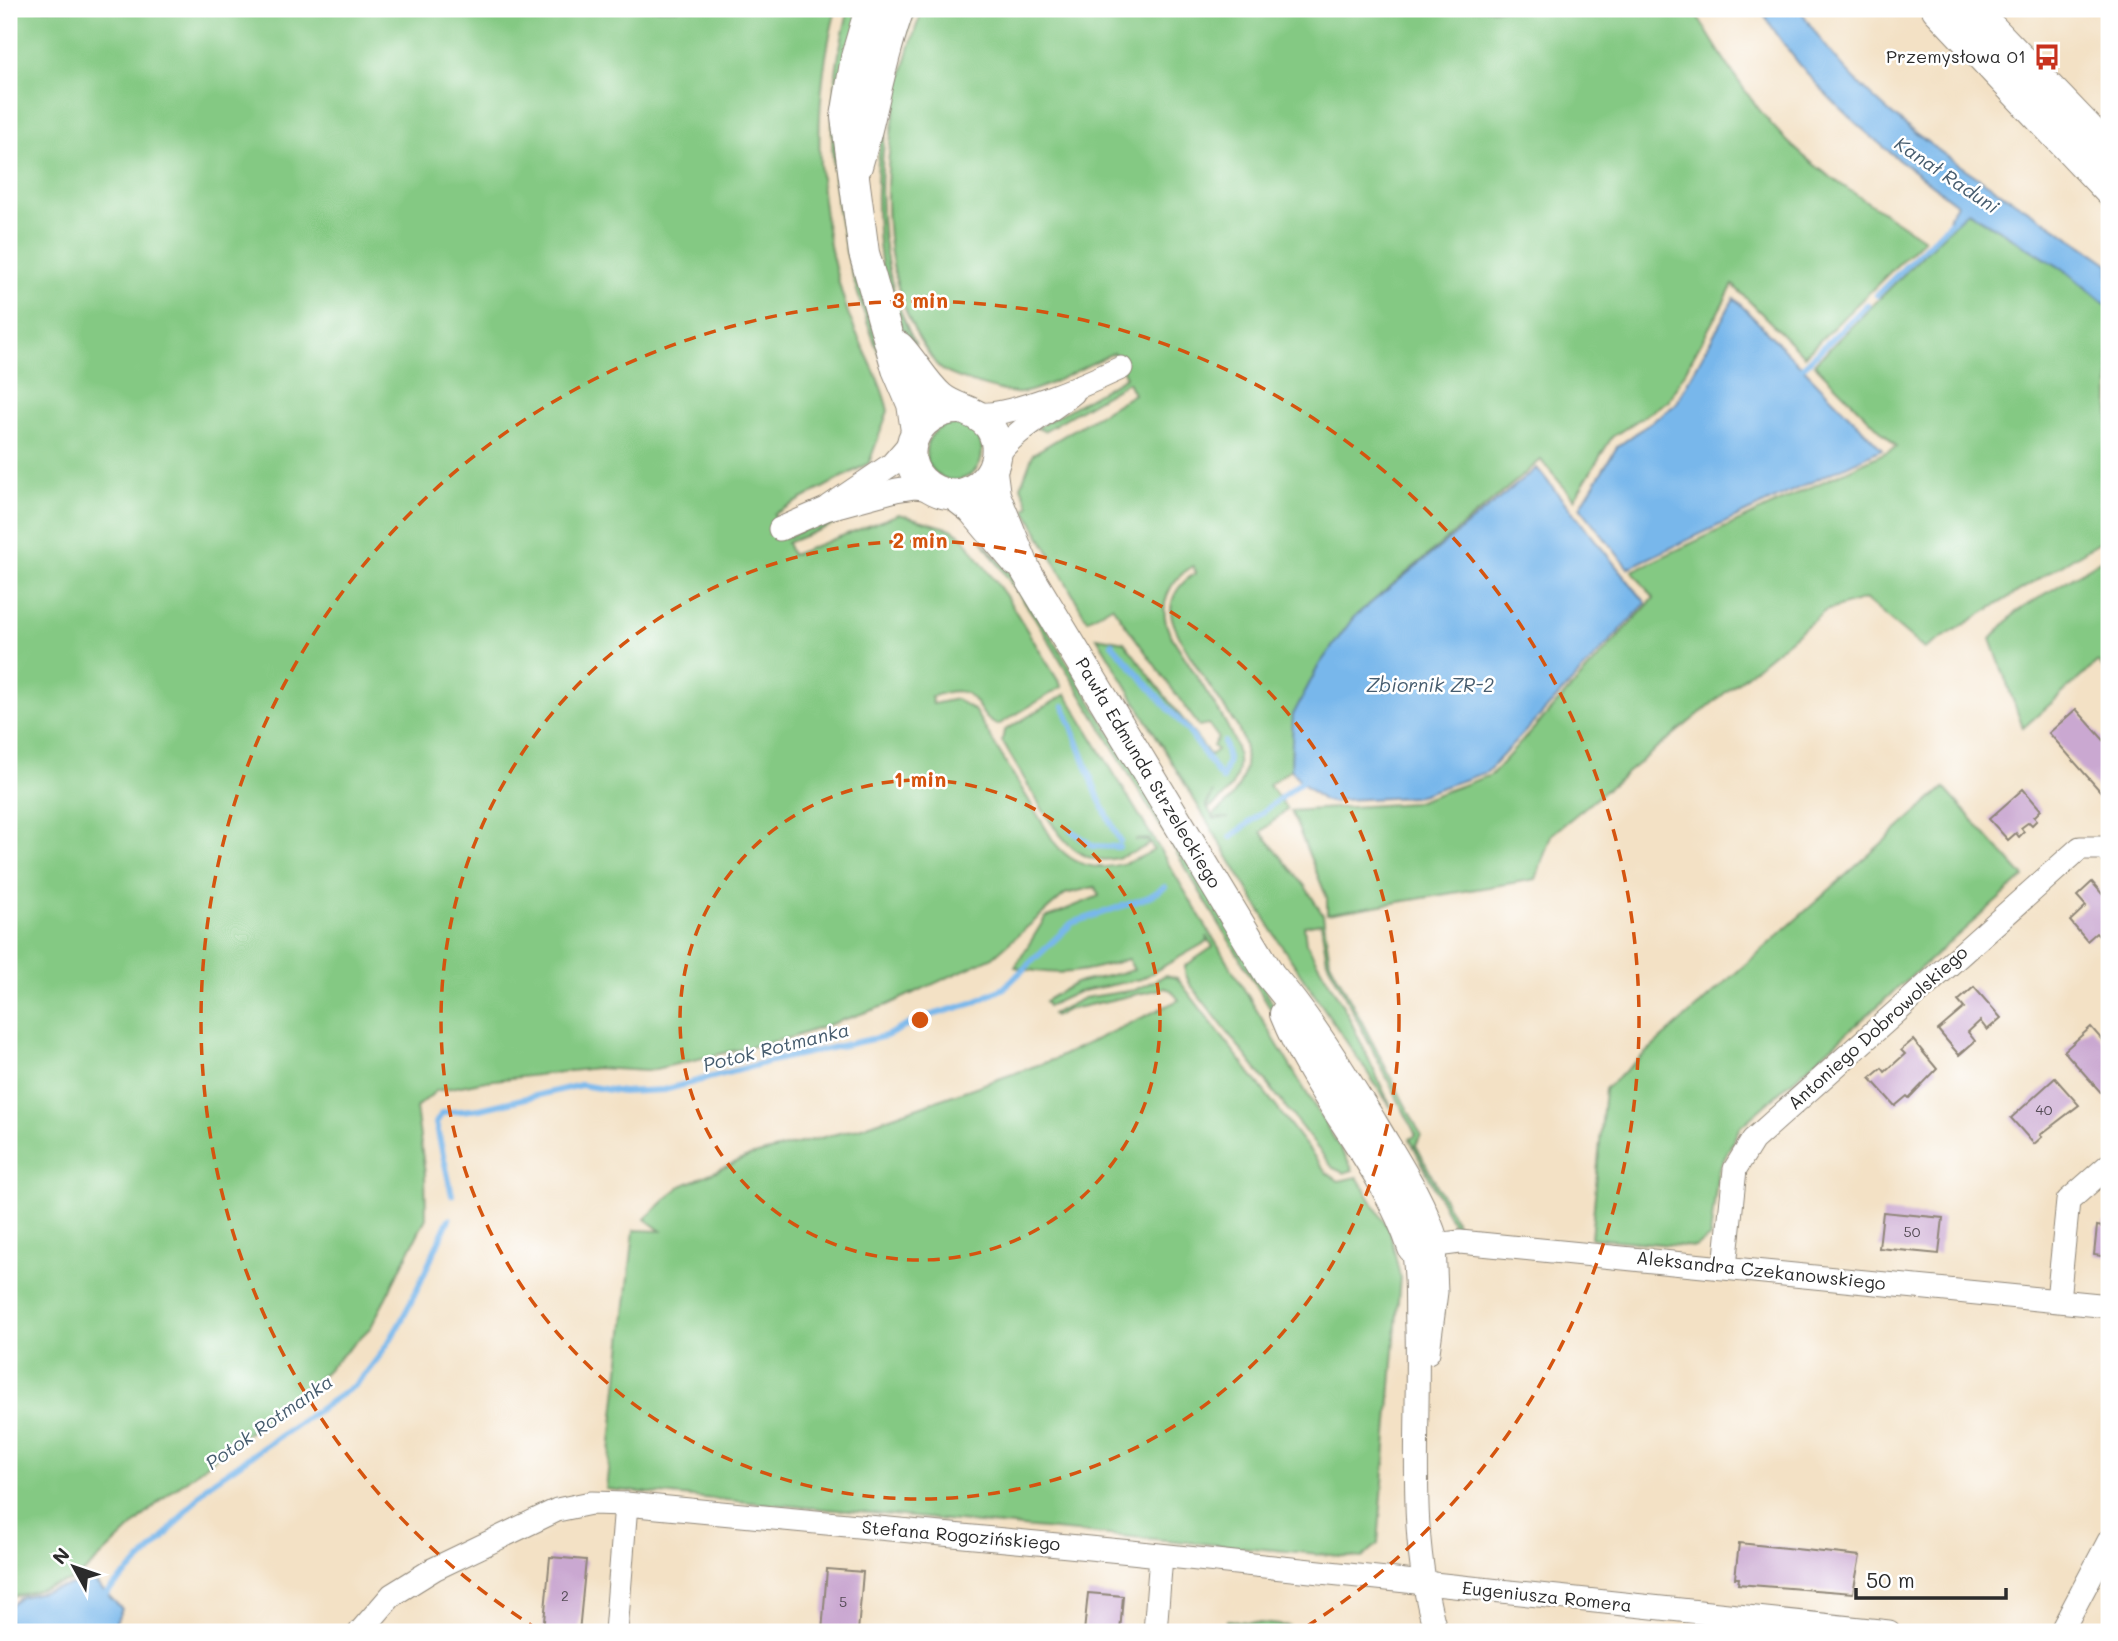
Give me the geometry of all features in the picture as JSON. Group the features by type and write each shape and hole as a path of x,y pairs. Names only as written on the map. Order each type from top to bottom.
{"main road":[{"path":"870,9 856,57 846,117 864,253 891,339 897,369 914,413 915,469 944,492 976,488 994,465 995,438 990,428 934,391 891,339"},
{"path":"855,173 872,119 884,54 899,9"},
{"path":"1937,9 2109,191"},
{"path":"1973,9 2109,150"},
{"path":"914,436 931,415 941,410 967,411"},
{"name":"Pawła Edmunda Strzeleckiego","path":"994,465 995,495 1026,571 1270,975 1294,1034 1423,1246"},
{"name":"Pawła Edmunda Strzeleckiego","path":"944,492 972,509 996,542 1026,571"}],"street":[{"path":"967,411 994,415 1078,388 1121,368"},
{"path":"994,465 1014,436 1046,416 1078,388"},
{"path":"826,509 859,483 892,464 914,436"},
{"path":"780,529 826,509 906,488 944,492"},
{"name":"Antoniego Dobrowolskiego","path":"1725,1268 1735,1169 1753,1140 2080,848 2106,848 2109,852"},
{"path":"2058,1300 2068,1201 2109,1165"},
{"name":"Aleksandra Czekanowskiego","path":"1423,1246 1460,1242 2109,1306"},
{"name":"Pawła Edmunda Strzeleckiego","path":"1423,1246 1418,1291 1419,1400 1415,1476 1424,1584 1436,1632"},
{"name":"Stefana Rogozińskiego","path":"360,1632 379,1607 408,1584 433,1569 557,1510 591,1503 626,1504 1161,1556 1424,1584"},
{"path":"616,1632 626,1504"},
{"path":"2061,1632 2109,1541"},
{"path":"1155,1632 1161,1556"},
{"name":"Eugeniusza Romera","path":"1424,1584 1753,1625 1889,1632"}],"green space":[{"path":"9,9 836,9 822,85 820,162 823,200 837,276 848,313 888,411 869,463 774,514 785,538 833,518 881,505 787,543 792,555 899,514 951,529 962,536 1006,596 1062,687 998,725 983,714 974,700 960,691 931,697 933,704 956,699 974,710 1054,842 1065,854 1089,866 1101,867 1114,866 1141,857 1154,850 1148,839 1135,840 1148,841 1150,844 1114,859 1099,860 1074,849 1052,824 1002,741 1004,731 1066,694 1353,1170 1344,1173 1333,1168 1190,984 1185,966 1213,947 1207,936 1208,941 1141,979 1078,992 1048,1006 1045,1001 1076,983 1134,970 1128,959 1059,973 1015,967 1045,918 1099,896 1095,887 1065,894 993,957 887,1005 793,1037 647,1071 596,1068 486,1081 436,1091 416,1108 425,1174 426,1218 371,1327 320,1377 162,1499 77,1579 9,1598"},
{"path":"849,9 860,9 840,116 836,177 855,267 890,381 857,290 836,198 832,152 833,105 838,58"},
{"path":"911,9 916,9 892,90 885,134 882,223 888,266 899,307 916,345 901,326 890,300 878,237 877,204 877,172 883,118"},
{"path":"923,9 1693,9 1745,91 1782,136 1814,165 1924,239 1804,356 1733,285 1669,400 1612,437 1574,499 1541,460 1354,617 1319,665 1293,715 1291,769 1269,785 1287,809 1261,832 1305,886 1323,915 1330,961 1421,1135 1416,1145 1458,1226 1454,1227 1410,1139 1416,1135 1327,961 1321,923 1304,926 1306,943 1347,1013 1392,1109 1281,945 1097,637 1124,642 1210,755 1217,750 1213,746 1218,737 1208,724 1199,726 1112,606 1087,620 1025,509 1029,506 1021,486 1033,454 1134,394 1128,382 1044,431 1037,428 1126,377 1114,353 1036,389 1009,392 965,380 941,369 925,348 906,312 894,271 888,226 887,180 891,134 910,47","holes":["1193,566 1196,573 1178,589 1171,613 1180,638 1238,728 1243,741 1243,776 1232,797 1213,815 1215,818 1229,818 1214,819 1206,805 1213,792 1207,805 1209,808 1225,795 1234,781 1238,767 1233,738 1166,624 1165,604 1171,587"]},
{"path":"1967,211 2066,271 2109,307 2109,536 1924,649 1865,599 1825,611 1551,835 1536,879 1327,914 1327,898 1291,811 1413,803 1491,775 1654,598 1632,571 1897,447 1814,364"},
{"path":"954,424 969,429 977,437 982,452 977,467 969,475 954,480 939,475 931,467 926,452 931,437 939,429"},
{"path":"982,541 1019,583 1260,979 1297,1053 1035,618"},
{"path":"2109,555 2109,675 2098,662 2023,728 1991,639 2016,612"},
{"path":"1944,788 2024,877 1740,1127 1718,1171 1710,1237 1695,1247 1591,1238 1605,1089"},
{"path":"1166,975 1177,978 1327,1173 1339,1181 1357,1177 1390,1232 1400,1277 1378,1544 1362,1558 606,1489 634,1230 661,1231 645,1219 679,1187 750,1156 859,1128 1055,1059 1179,1000 1171,990 1165,988 1067,1010 1054,1017 1052,1014 1084,998 1135,990"},
{"path":"1227,1620 1289,1626 1288,1632 1226,1632"}],"water":[{"name":"Kanał Raduni","path":"1761,9 1800,9 1829,51 1863,88 1900,121 1982,181 2109,264 2109,307 2066,271 1968,211 1957,221 1950,222 1949,216 1957,204 1848,116 1801,66"},
{"path":"1734,298 1882,449 1628,568 1580,507 1617,447 1676,404"},
{"name":"Zbiornik ZR-2","path":"1537,468 1646,603 1487,772 1414,797 1341,800 1333,803 1323,800 1301,782 1291,769 1293,715 1319,665 1354,617"},
{"path":"93,1580 122,1609 112,1632 9,1632 9,1607 21,1597"}],"building":[{"path":"2076,709 2109,746 2109,801 2049,733"},
{"path":"2023,789 2041,810 2034,817 2037,820 2032,825 2029,822 2021,828 2024,832 2019,837 2016,833 2008,840 1989,819"},
{"path":"2092,882 2109,902 2109,931 2101,938 2096,933 2087,941 2070,921 2086,906 2077,896"},
{"path":"1974,987 2001,1018 1987,1030 1980,1021 1968,1032 1975,1041 1959,1055 1938,1030 1964,1008 1958,1001"},
{"path":"2091,1027 2109,1048 2109,1093 2105,1097 2064,1051"},
{"path":"1913,1040 1937,1069 1909,1098 1907,1096 1895,1106 1870,1078 1882,1068 1885,1072 1905,1054 1901,1050"},
{"path":"2055,1078 2079,1105 2040,1135 2042,1137 2034,1144 2011,1118"},
{"path":"1883,1212 1943,1218 1939,1254 1879,1248"},
{"path":"2104,1221 2109,1222 2109,1257 2094,1255 2097,1226 2103,1227"},
{"path":"1739,1543 1860,1556 1853,1593 1738,1584 1739,1578 1735,1578"},
{"path":"550,1557 586,1560 579,1632 543,1632"},
{"path":"827,1569 863,1572 858,1632 822,1632"},
{"path":"1088,1593 1123,1596 1120,1632 1084,1632"}],"waterway":[{"name":"Potok Rotmanka","path":"1877,295 1955,218"},
{"name":"Potok Rotmanka","path":"1803,367 1867,305"},
{"path":"1112,644 1190,733 1219,775"},
{"path":"1064,706 1099,799 1120,841"},
{"path":"1222,779 1228,760 1224,742"},
{"name":"Potok Rotmanka","path":"1231,837 1301,782"},
{"path":"1071,830 1092,846 1119,847"},
{"name":"Potok Rotmanka","path":"452,1195 436,1123 442,1113 480,1109 581,1085 622,1092 664,1090 775,1060 886,1036 922,1018 973,1003 1004,988 1072,923 1149,897 1165,887"},
{"name":"Potok Rotmanka","path":"100,1599 160,1542 208,1485 355,1385 371,1367 397,1328 449,1219"}],"place":[{"name":"Przemysłowa 01","path":"2047,57"}]}
